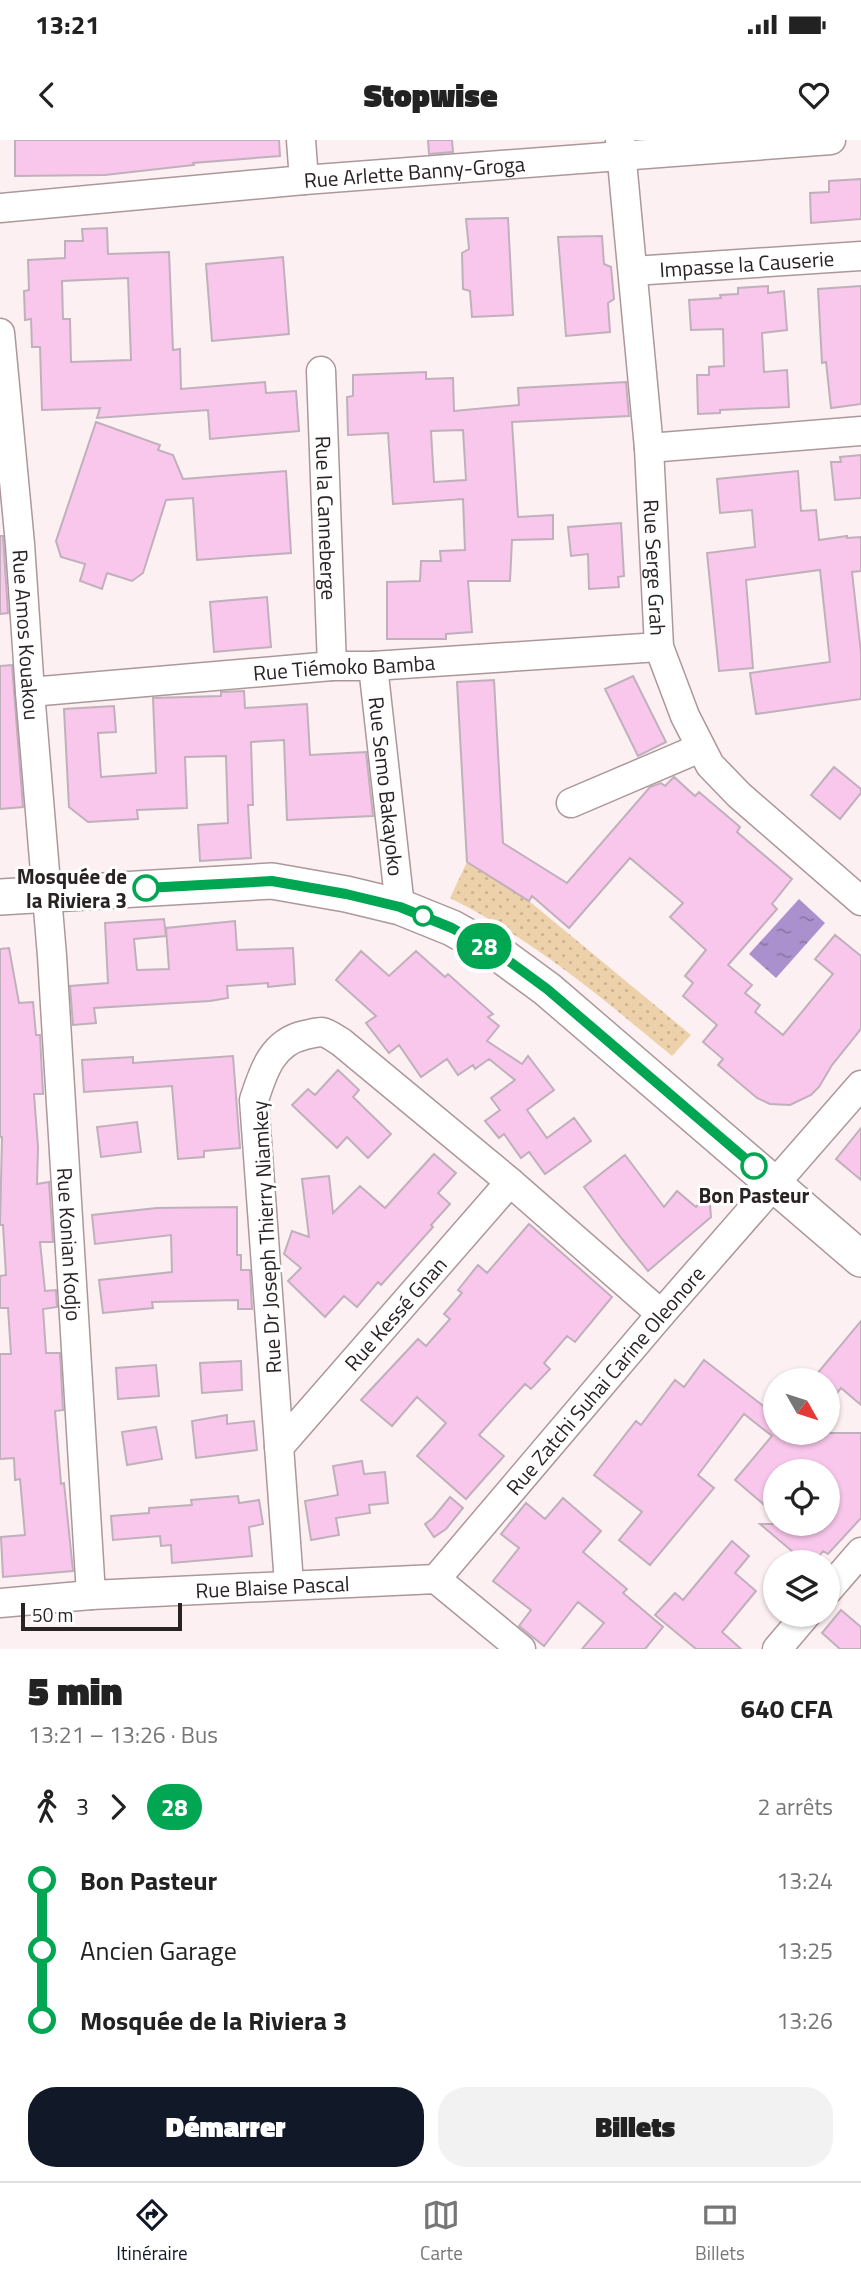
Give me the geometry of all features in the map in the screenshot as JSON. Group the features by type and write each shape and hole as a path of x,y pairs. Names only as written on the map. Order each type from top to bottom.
{"main road":[{"path":"0,897 272,881 400,907 462,933 502,956 547,989 861,1259"}],"street":[{"path":"301,140 304,180"},
{"name":"Rue Arlette Banny-Groga","path":"0,208 621,147 831,140"},
{"name":"Rue Serge Grah","path":"621,147 649,448 659,647 700,748 710,765 739,795 861,901"},
{"name":"Impasse la Causerie","path":"633,271 861,256"},
{"name":"Rue Amos Kouakou","path":"0,333 10,545 30,692 48,894"},
{"name":"Rue la Canneberge","path":"321,371 332,666"},
{"path":"649,448 861,431"},
{"name":"Rue Tiémoko Bamba","path":"30,692 332,666 373,666 659,647"},
{"name":"Rue Semo Bakayoko","path":"373,666 400,907"},
{"path":"571,803 700,748"},
{"name":"Rue Konian Kodjo","path":"48,894 91,1595"},
{"name":"Rue Dr Joseph Thierry Niamkey","path":"289,1584 254,1100 264,1069 274,1053 288,1041 302,1035 322,1032 341,1042 510,1182 661,1314"},
{"name":"Rue Zatchi Suhai Carine Oleonore","path":"436,1579 661,1314 861,1086"},
{"name":"Rue Kessé Gnan","path":"279,1447 510,1182"},
{"path":"840,1576 861,1552"},
{"path":"436,1579 521,1649"},
{"name":"Rue Blaise Pascal","path":"0,1603 289,1584 436,1579"},
{"path":"777,1649 796,1627"}],"shaded area":[{"path":"467,862 529,901 691,1035 672,1056 538,950 450,898"}],"water":[{"path":"799,899 825,923 776,978 749,954"}],"building":[{"path":"15,140 279,140 280,156 193,163 194,165 105,175 15,176"},
{"path":"428,140 452,140 453,152 429,154"},
{"path":"861,179 861,219 811,223 810,193 829,192 829,181"},
{"path":"508,218 513,315 472,317 470,291 463,289 462,253 469,249 466,219"},
{"path":"107,228 108,254 169,252 173,350 180,349 181,389 265,382 266,393 296,391 299,431 210,439 208,410 97,418 100,408 42,410 40,347 32,347 31,319 25,320 24,291 29,290 28,260 65,258 65,241 83,241 82,229","holes":["128,278 131,360 71,362 70,319 63,319 62,281"]},
{"path":"602,236 604,264 611,267 614,299 608,303 610,332 566,336 558,237"},
{"path":"283,257 289,334 212,341 206,264"},
{"path":"768,286 768,293 784,291 787,330 762,333 764,372 787,370 789,407 720,410 720,413 698,414 697,375 709,375 709,367 724,366 723,329 691,330 689,300 721,298 720,295 738,294 738,288"},
{"path":"861,286 861,404 831,408 826,362 822,363 818,289"},
{"path":"426,372 426,379 453,378 454,411 519,405 518,388 626,382 629,416 512,422 518,517 553,515 553,539 512,540 510,581 468,581 472,632 446,634 446,639 387,639 387,582 420,581 421,561 441,561 440,551 465,550 463,499 393,504 388,433 348,435 347,397 353,396 353,375","holes":["463,430 466,480 434,482 431,431"]},
{"path":"96,422 160,445 158,450 173,455 183,479 286,471 291,553 197,560 193,498 166,500 143,573 132,581 107,573 102,589 80,581 85,564 61,557 56,541"},
{"path":"861,455 861,498 835,500 831,462 841,462 840,457"},
{"path":"798,471 801,511 816,510 819,540 861,537 861,571 852,572 861,653 861,699 756,714 750,673 830,662 820,570 746,580 753,668 719,671 707,553 755,547 752,510 720,513 717,479"},
{"path":"621,523 624,576 618,577 619,587 589,589 588,554 571,556 568,527"},
{"path":"0,536 3,536 8,613 0,614"},
{"path":"267,597 271,647 214,652 210,602"},
{"path":"12,665 23,807 0,809 0,666"},
{"path":"633,676 666,742 638,756 605,689"},
{"path":"494,680 503,843 567,883 650,787 661,783 665,786 674,777 695,796 699,792 740,827 737,832 792,879 772,904 777,909 728,965 752,985 745,993 760,1005 755,1012 783,1035 833,974 815,959 835,935 861,956 861,1029 811,1095 790,1105 770,1104 757,1098 718,1065 723,1059 703,1042 717,1025 683,996 693,983 685,976 706,950 670,917 683,903 630,858 569,928 532,896 529,901 467,862 457,682"},
{"path":"244,691 245,708 307,704 310,755 366,752 373,816 287,820 284,740 251,742 253,805 248,805 251,858 200,861 198,825 228,823 226,756 185,757 187,808 137,810 138,819 88,822 69,807 64,709 114,706 116,732 98,733 101,777 156,773 153,698 221,696 221,692"},
{"path":"834,767 861,789 861,793 840,819 811,795"},
{"path":"164,919 166,936 134,939 137,970 169,969 166,928 235,921 237,950 293,948 295,984 268,987 268,983 227,986 228,998 210,1001 94,1008 96,1023 73,1025 70,986 108,983 105,923"},
{"path":"9,948 19,1003 33,1002 36,1035 40,1035 43,1094 34,1094 38,1147 37,1184 49,1182 53,1242 40,1242 45,1291 56,1290 57,1307 43,1309 46,1353 60,1353 63,1410 55,1411 61,1484 64,1483 73,1571 3,1577 1,1537 25,1535 20,1479 15,1480 14,1458 0,1459 0,1354 11,1354 8,1308 0,1308 0,1276 6,1275 3,1225 0,1225 0,949"},
{"path":"361,951 389,976 416,951 445,977 448,974 493,1014 488,1017 499,1026 487,1041 522,1064 528,1056 554,1090 527,1110 547,1138 574,1118 591,1141 545,1174 529,1152 521,1158 504,1134 499,1138 485,1121 500,1110 491,1098 515,1080 489,1059 475,1069 473,1065 458,1075 447,1059 421,1077 399,1045 389,1053 366,1023 376,1016 336,980"},
{"path":"233,1056 240,1148 204,1151 204,1157 178,1159 172,1086 84,1092 82,1060 133,1057 133,1063"},
{"path":"338,1070 359,1090 353,1097 391,1134 368,1158 347,1137 337,1148 292,1105 308,1089 315,1095"},
{"path":"137,1122 141,1152 101,1157 97,1127"},
{"path":"861,1128 861,1180 836,1159"},
{"path":"434,1154 456,1173 438,1193 450,1204 381,1285 378,1282 357,1307 344,1296 325,1317 288,1281 301,1268 284,1254 292,1231 309,1237 302,1179 329,1176 333,1213 360,1186 385,1208"},
{"path":"625,1155 664,1207 677,1191 696,1207 709,1192 711,1217 648,1271 584,1187"},
{"path":"237,1207 237,1255 241,1255 241,1270 250,1270 252,1309 238,1309 238,1300 152,1302 153,1308 103,1313 99,1280 172,1272 171,1235 95,1244 92,1215 157,1208"},
{"path":"529,1224 612,1297 575,1342 567,1336 544,1363 550,1369 531,1389 525,1384 479,1435 504,1456 466,1499 417,1456 446,1423 417,1397 392,1426 361,1400 418,1339 426,1346 450,1319 444,1314 462,1293 458,1290 478,1265 487,1273"},
{"path":"861,1321 861,1405 840,1389 840,1368 822,1368"},
{"path":"704,1360 763,1406 763,1429 744,1414 698,1475 714,1488 650,1565 619,1540 642,1512 594,1475 636,1421 641,1425 675,1380 684,1387"},
{"path":"241,1361 242,1390 202,1393 200,1363"},
{"path":"156,1365 159,1396 118,1399 116,1368"},
{"path":"227,1415 227,1424 254,1421 257,1450 196,1458 192,1421"},
{"path":"156,1427 162,1459 127,1465 122,1432"},
{"path":"840,1433 861,1433 861,1518 832,1550 791,1550 774,1536 840,1536 840,1459 763,1459 763,1504 735,1480 764,1446 840,1446"},
{"path":"362,1461 364,1474 385,1472 388,1503 369,1505 370,1513 336,1518 339,1535 311,1540 305,1501 338,1495 333,1466"},
{"path":"238,1496 239,1503 259,1500 263,1524 249,1527 252,1556 172,1563 171,1545 161,1546 160,1536 113,1540 111,1516 149,1513 149,1508 192,1505 191,1500"},
{"path":"450,1497 463,1508 446,1529 434,1537 425,1524"},
{"path":"563,1498 601,1531 583,1552 627,1589 623,1593 663,1627 645,1649 582,1649 604,1623 578,1602 544,1646 519,1626 531,1610 493,1581 519,1548 501,1534 526,1503 545,1519"},
{"path":"732,1541 749,1556 735,1573 756,1591 722,1632 741,1649 696,1649 655,1615 675,1593 683,1600"},
{"path":"840,1611 861,1627 861,1649 840,1649 822,1633 827,1627 840,1627"}],"bus line":[{"name":"28","path":"146,888 272,881 400,907 452,928 502,956 547,989 754,1166"}],"place":[{"name":"Mosquée de la Riviera 3","path":"146,888"},
{"name":"Bon Pasteur","path":"754,1166"}]}
